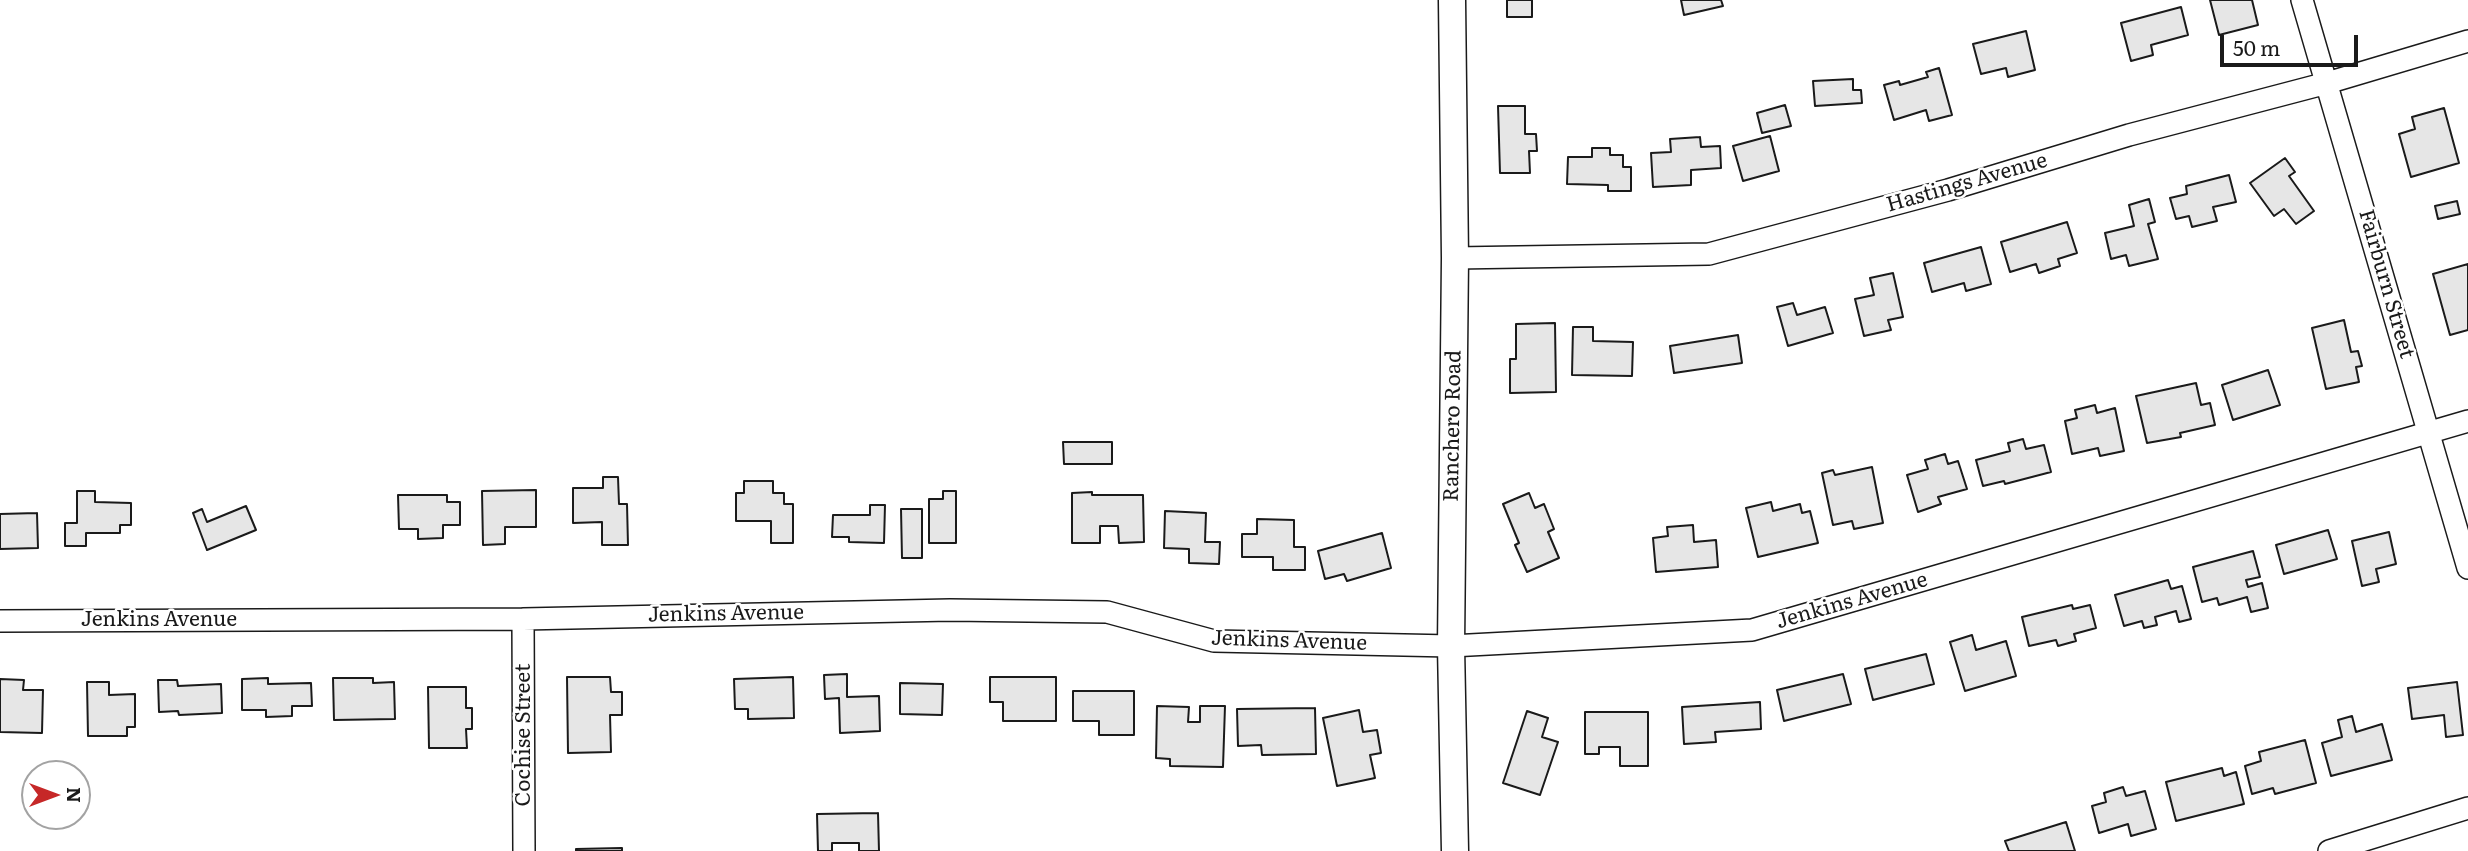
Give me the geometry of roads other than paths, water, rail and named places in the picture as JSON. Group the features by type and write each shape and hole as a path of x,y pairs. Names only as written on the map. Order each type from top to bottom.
{"main road":[{"name":"Ranchero Road","path":"1452,0 1455,258 1451,646 1455,851"}],"street":[{"name":"Fairburn Street","path":"2302,0 2468,568"},
{"name":"Hastings Avenue","path":"1455,258 1709,254 1948,190 2129,135 2327,83 2468,41"},
{"name":"Jenkins Avenue","path":"0,621 523,618 950,610 1107,612 1214,641 1451,646 1752,631 2468,421"},
{"name":"Cochise Street","path":"523,618 524,851"},
{"path":"2329,851 2468,808"}]}
